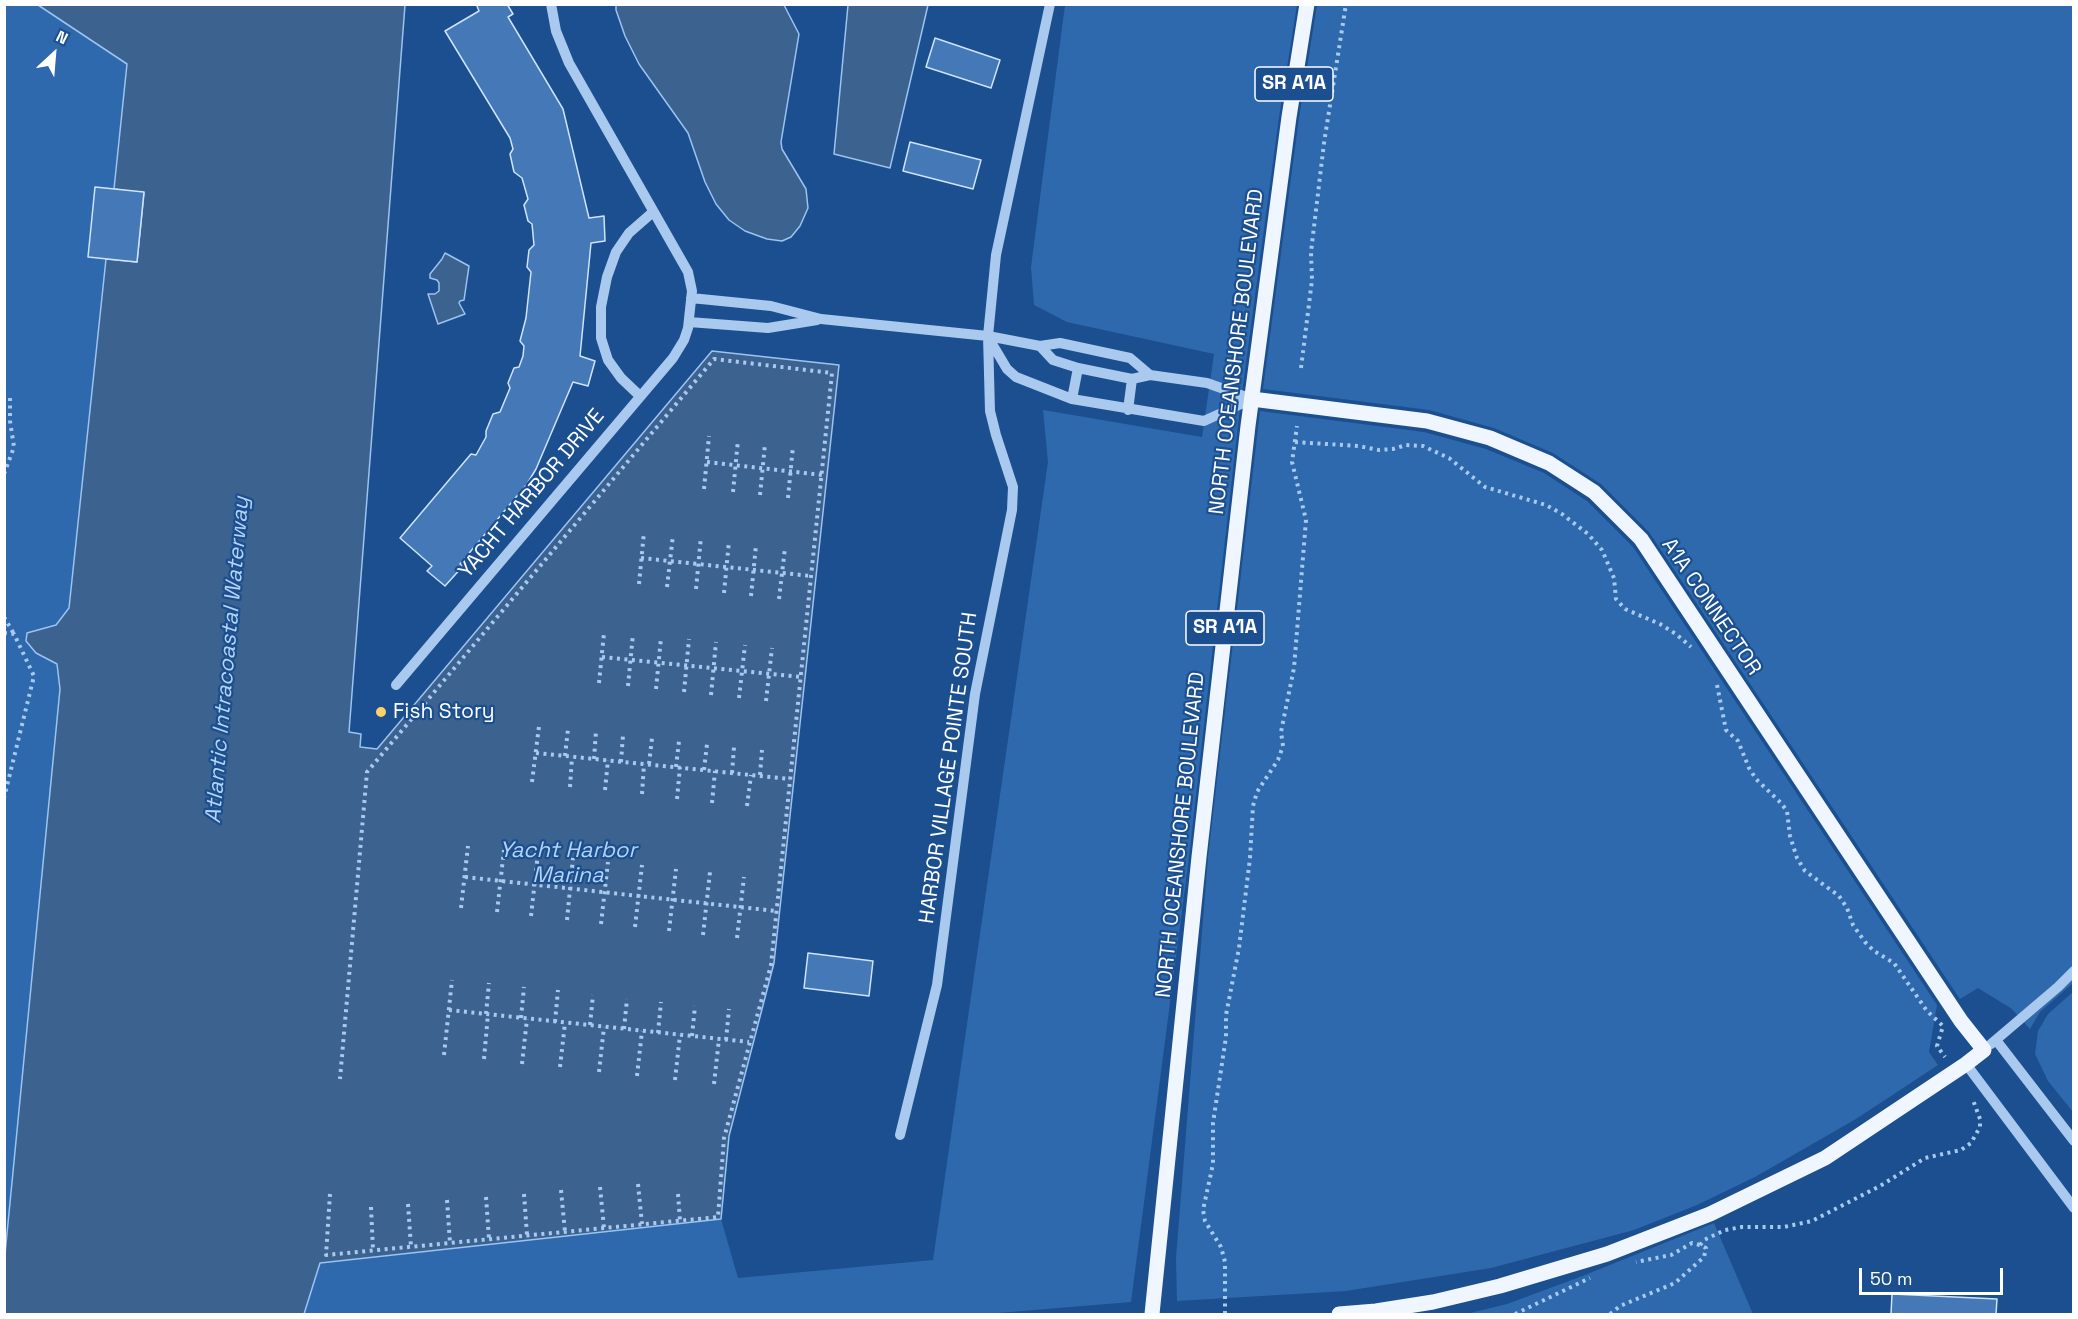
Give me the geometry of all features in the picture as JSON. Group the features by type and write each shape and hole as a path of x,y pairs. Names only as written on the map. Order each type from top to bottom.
{"main road":[{"name":"NORTH OCEANSHORE BOULEVARD","path":"1152,1314 1199,857 1252,399 1287,129 1307,4"},
{"name":"A1A CONNECTOR","path":"1252,399 1427,421 1490,438 1549,463 1594,492 1641,539 1958,1016 1984,1050"},
{"path":"1339,1314 1433,1302 1500,1286 1606,1254 1710,1214 1825,1158 1984,1050"}],"street":[{"name":"YACHT HARBOR DRIVE","path":"396,685 677,352 684,340 689,322 692,298 688,272 569,63 556,31 551,4"},
{"name":"HARBOR VILLAGE POINTE SOUTH","path":"900,1135 937,986 975,694 1014,498 1010,476 990,411 988,336 996,255 1050,4"},
{"path":"640,396 621,378 608,360 601,338 601,307 606,277 616,252 629,233 653,212"},
{"path":"692,298 771,306 821,319 988,336 1040,346 1060,343 1130,358 1150,375"},
{"path":"689,322 768,328 821,319"},
{"path":"988,336 1006,369 1016,377 1072,399 1204,421 1252,399"},
{"path":"1040,346 1053,360 1078,368 1132,379 1150,375 1207,383 1252,399"},
{"path":"1072,399 1078,368"},
{"path":"1128,410 1132,379"},
{"path":"1984,1050 2073,971"},
{"path":"1996,1040 2073,1142"},
{"path":"1966,1064 2073,1208"}],"path":[{"path":"1301,368 1312,280 1311,252 1324,143 1347,4"},
{"path":"330,1194 326,1255 718,1217 724,1138 771,965 832,373 714,359 367,772 339,1079"},
{"path":"4,474 15,447 10,421 10,394"},
{"path":"1225,1314 1225,1262 1221,1247 1205,1221 1203,1210 1213,1164 1213,1123 1226,1037 1226,1015 1239,948 1250,858 1253,806 1257,792 1278,760 1283,746 1281,732 1294,668 1306,520 1292,462 1297,426"},
{"path":"704,489 709,436"},
{"path":"733,492 738,440"},
{"path":"1295,442 1358,446 1379,450 1406,445 1424,446 1449,458 1485,487 1546,505 1563,513 1588,534 1602,550 1614,578 1616,599 1625,609 1676,633 1696,652"},
{"path":"760,495 765,444"},
{"path":"788,498 793,446"},
{"path":"706,462 822,475"},
{"path":"639,584 644,532"},
{"path":"667,587 673,535"},
{"path":"696,589 701,537"},
{"path":"724,593 729,541"},
{"path":"751,596 756,545"},
{"path":"779,599 785,548"},
{"path":"641,558 812,576"},
{"path":"4,617 34,676 4,798"},
{"path":"4,633 14,634"},
{"path":"599,682 604,633"},
{"path":"628,686 633,634"},
{"path":"656,689 661,638"},
{"path":"684,692 689,639"},
{"path":"711,694 717,642"},
{"path":"739,698 745,645"},
{"path":"766,701 772,648"},
{"path":"602,657 801,677"},
{"path":"1716,682 1726,730 1738,741 1756,779 1787,811 1790,836 1797,858 1805,871 1839,896 1847,908 1853,925 1865,942 1894,963 1927,1011 1943,1026 1936,1046 1945,1057"},
{"path":"532,783 539,726"},
{"path":"565,756 568,729"},
{"path":"594,759 596,731"},
{"path":"621,762 623,735"},
{"path":"642,794 652,738"},
{"path":"676,799 679,741"},
{"path":"704,770 707,744"},
{"path":"732,773 734,747"},
{"path":"760,776 762,750"},
{"path":"536,753 790,779"},
{"path":"570,787 572,757"},
{"path":"605,790 608,760"},
{"path":"712,803 715,771"},
{"path":"747,806 751,775"},
{"path":"461,908 468,846"},
{"path":"497,912 504,850"},
{"path":"531,916 538,853"},
{"path":"567,920 573,858"},
{"path":"601,924 608,862"},
{"path":"635,927 642,865"},
{"path":"669,931 676,869"},
{"path":"703,935 710,872"},
{"path":"465,877 776,911"},
{"path":"737,939 744,877"},
{"path":"444,1055 452,980"},
{"path":"484,1059 489,983"},
{"path":"521,1018 524,987"},
{"path":"555,1022 558,990"},
{"path":"590,1026 593,995"},
{"path":"624,1029 627,999"},
{"path":"658,1033 661,1002"},
{"path":"692,1036 695,1006"},
{"path":"726,1040 729,1009"},
{"path":"449,1010 750,1042"},
{"path":"522,1064 527,1018"},
{"path":"560,1067 566,1023"},
{"path":"599,1072 604,1027"},
{"path":"637,1076 642,1031"},
{"path":"675,1080 680,1035"},
{"path":"714,1084 719,1039"},
{"path":"1700,1245 1704,1240 1725,1230 1742,1227 1784,1227 1812,1221 1880,1186 1925,1158 1961,1150 1971,1143 1980,1127 1980,1119 1972,1096"},
{"path":"638,1184 642,1224"},
{"path":"600,1187 604,1228"},
{"path":"561,1190 565,1232"},
{"path":"524,1194 526,1235"},
{"path":"678,1194 680,1221"},
{"path":"486,1197 489,1239"},
{"path":"447,1200 450,1243"},
{"path":"408,1204 411,1246"},
{"path":"371,1207 373,1250"},
{"path":"1610,1314 1620,1306 1675,1283 1704,1257 1706,1248 1692,1243 1671,1255 1632,1263"},
{"path":"1515,1314 1593,1277"}],"shaded area":[{"path":"38,4 127,64 114,189 95,188 88,257 106,259 69,608 56,625 27,633 26,641 36,653 57,664 60,689 5,1254 4,5"},
{"path":"1065,5 1297,5 1279,117 1240,408 1189,857 1131,1302 986,1314 304,1314 320,1263 721,1219 738,1278 933,1260 1048,462 1043,410 1202,437 1214,354 1067,322 1034,305 1031,267"},
{"path":"1317,5 2073,5 2073,983 2040,1012 2030,1029 2012,1009 1978,988 1960,999 1649,532 1601,484 1553,453 1494,428 1429,410 1263,389 1299,118"},
{"path":"1260,411 1424,432 1486,449 1544,473 1587,501 1633,547 1937,1005 1929,1052 1938,1065 1856,1119 1755,1177 1697,1205 1634,1230 1491,1268 1346,1291 1177,1301 1176,1258 1208,857"},
{"path":"2073,992 2073,1112 2048,1081 2035,1054 2038,1031 2048,1014"},
{"path":"1714,1223 1753,1314 1466,1314 1507,1304"}],"water":[{"path":"38,5 405,5 349,732 361,734 360,747 377,749 712,351 839,365 774,963 729,1136 721,1219 320,1263 304,1314 5,1314 5,1254 60,689 57,664 36,653 26,641 27,633 56,625 69,608 106,259 137,262 144,193 114,189 127,64"},
{"path":"616,5 784,5 799,34 781,142 782,149 806,189 808,208 800,226 791,237 782,241 767,239 745,231 729,220 716,204 705,182 688,133 639,64 625,36"},
{"path":"848,5 928,5 890,168 834,154"},
{"path":"445,253 469,266 464,300 459,303 465,314 438,324 428,294 435,294 439,291 439,283 430,278 430,274"}],"building":[{"path":"507,4 513,14 508,17 563,109 589,218 604,216 605,241 591,243 580,356 595,361 588,386 573,382 536,469 527,484 460,564 463,566 445,586 427,571 432,566 400,538 471,454 476,455 486,437 493,414 500,412 510,388 508,383 514,368 519,367 523,356 524,346 520,341 526,318 531,272 527,267 529,250 534,245 532,224 528,221 524,205 528,199 522,178 514,172 510,154 513,149 510,138 445,31 479,11 477,6"},
{"path":"935,38 1000,60 991,88 926,67"},
{"path":"910,142 981,160 973,189 903,171"},
{"path":"95,187 144,192 137,262 88,257"},
{"path":"808,953 873,961 869,996 804,988"},
{"path":"1892,1294 1997,1299 1996,1314 1891,1314"}],"place":[{"name":"Fish Story","path":"381,712"}],"water label":[{"name":"Atlantic Intracoastal Waterway","path":"228,660"},
{"name":"Yacht Harbor Marina","path":"568,864"}]}
